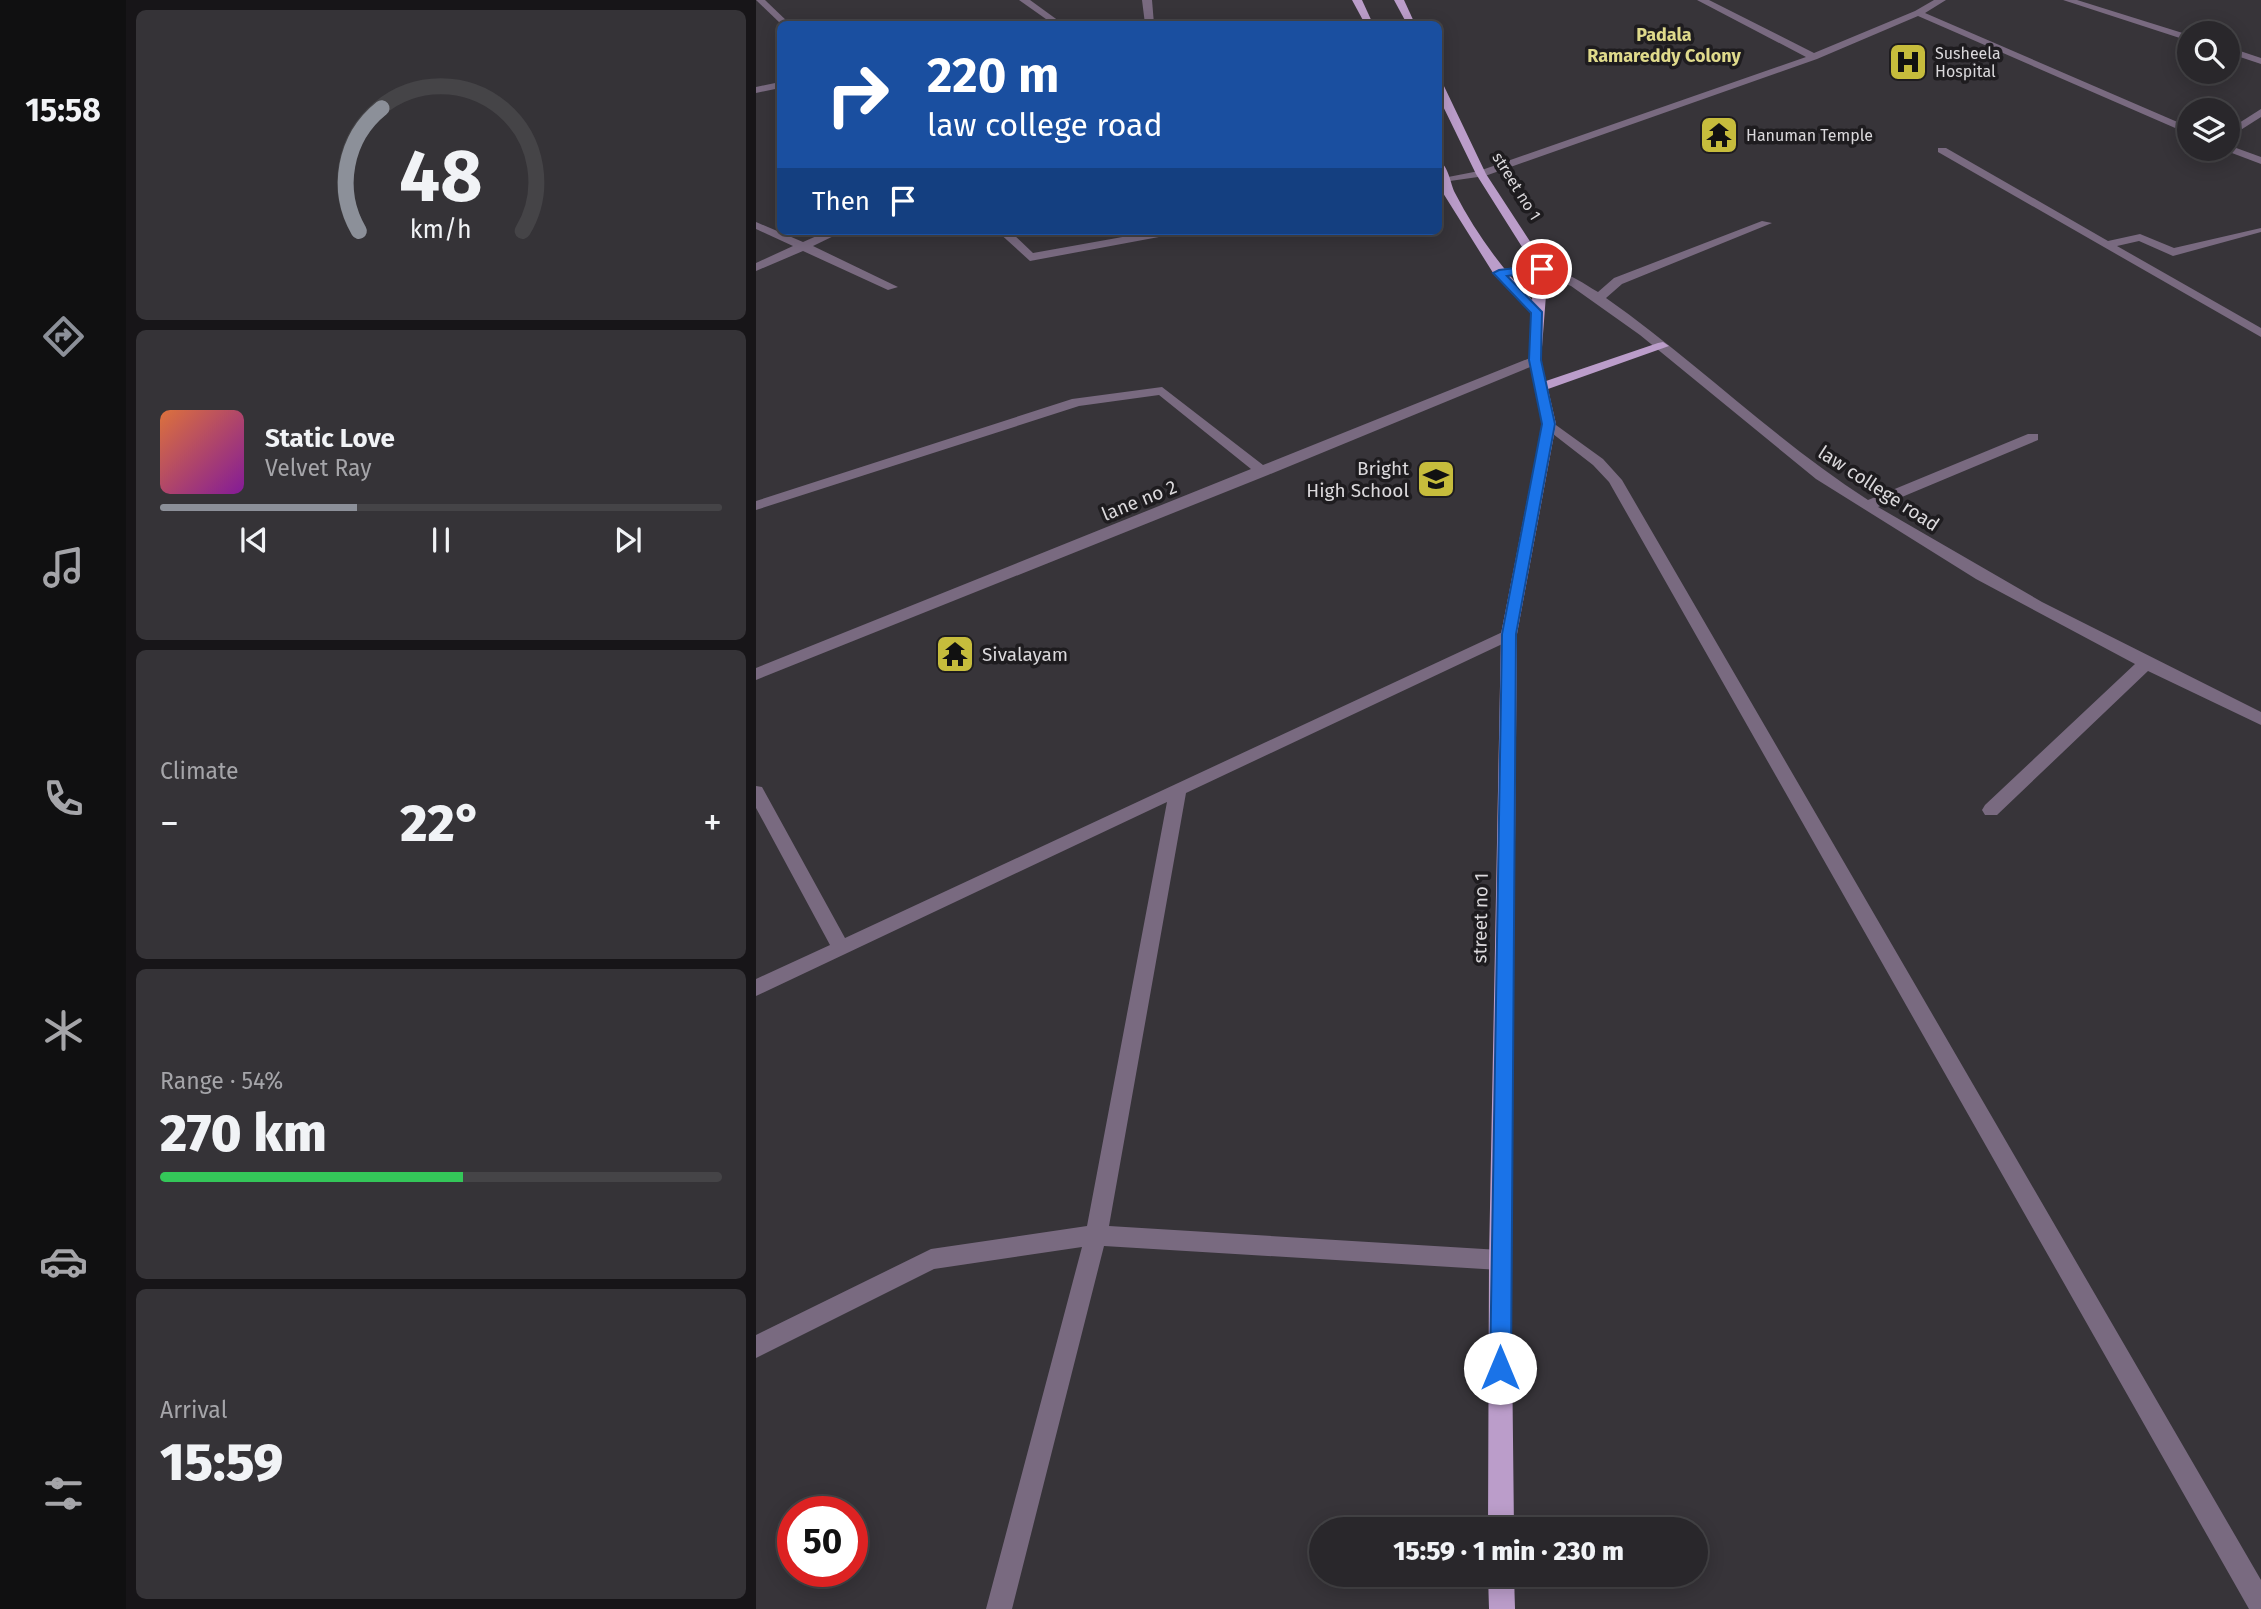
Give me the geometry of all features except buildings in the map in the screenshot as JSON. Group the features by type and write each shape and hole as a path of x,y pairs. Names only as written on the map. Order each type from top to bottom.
{"main road":[{"path":"1357,0 1368,21"},
{"path":"1399,0 1409,21"},
{"name":"street no 1","path":"1442,92 1481,174 1542,269 1535,360 1549,424 1509,634 1500,1260 1501,1517"},
{"path":"1442,171 1447,180 1444,194 1499,273 1537,312"},
{"path":"1542,387 1663,346"},
{"path":"1502,1587 1502,1609"}],"street":[{"path":"1024,0 1054,21"},
{"path":"1147,0 1150,21"},
{"path":"1702,0 1814,57"},
{"path":"1447,180 1481,174 1814,57 1918,13 1941,0"},
{"path":"2068,0 2177,34"},
{"path":"760,4 782,21"},
{"path":"1918,13 2177,126"},
{"path":"2240,54 2261,61"},
{"path":"756,90 777,86"},
{"path":"2240,127 2261,112"},
{"path":"1942,150 2261,333"},
{"path":"2240,153 2261,161"},
{"path":"1598,299 1618,281 1766,223"},
{"path":"756,225 777,234"},
{"path":"2109,244 2140,237 2173,252 2257,230"},
{"path":"778,235 892,287"},
{"path":"756,267 829,235"},
{"path":"1007,235 1030,257 1153,235"},
{"name":"law college road","path":"1499,273 1542,269 1567,279 1663,346 1818,474 1867,506 2010,592 2145,664 2261,719"},
{"name":"lane no 2","path":"756,674 1535,360"},
{"path":"756,506 1077,402 1161,391 1263,471"},
{"path":"1549,424 1598,462 1615,480 2261,1605"},
{"path":"1867,506 2034,437"},
{"path":"756,988 1509,634"},
{"path":"1991,810 2145,664"},
{"path":"999,1609 1096,1235 1178,788"},
{"path":"756,792 841,948"},
{"path":"756,1347 931,1259 1096,1235 1500,1260"}],"place":[{"name":"Susheela Hospital","path":"1908,62"},
{"name":"Hanuman Temple","path":"1719,135"},
{"name":"Bright High School","path":"1436,479"},
{"name":"Sivalayam","path":"955,654"}],"district":[{"name":"Padala Ramareddy Colony","path":"1664,45"}],"route":[{"path":"1500,1368 1509,634 1549,424 1535,360 1537,312 1499,273 1542,269"}]}
